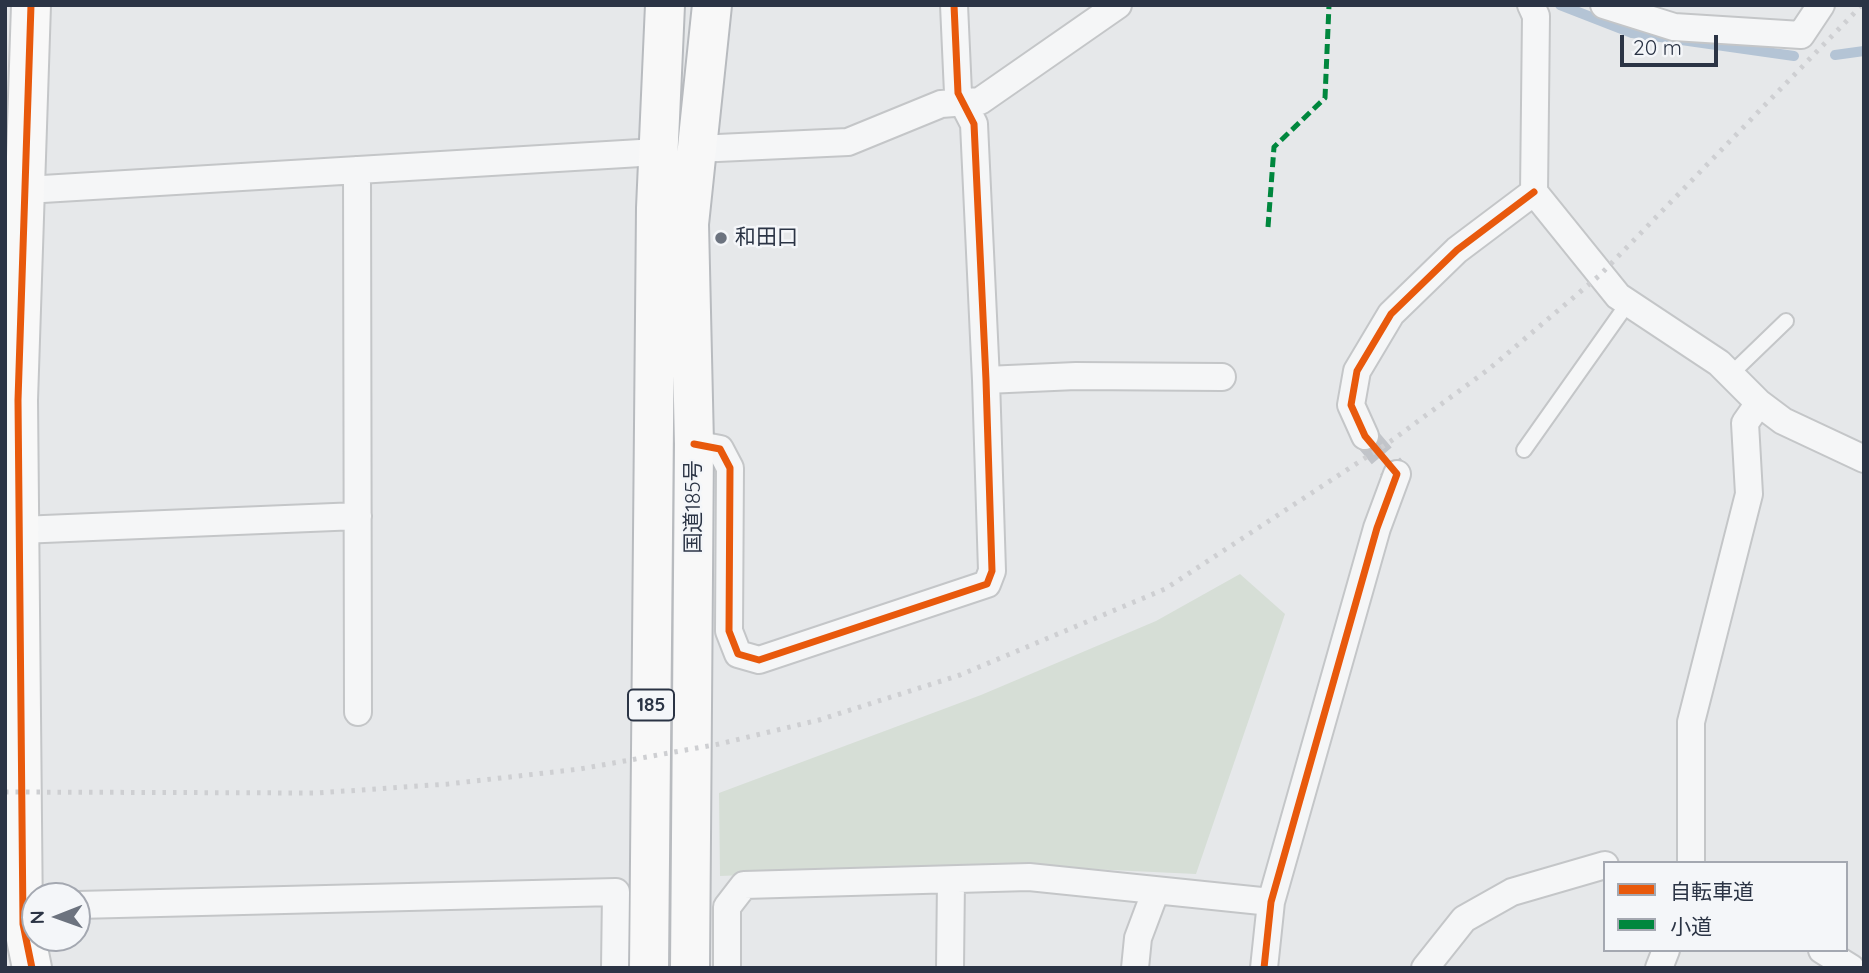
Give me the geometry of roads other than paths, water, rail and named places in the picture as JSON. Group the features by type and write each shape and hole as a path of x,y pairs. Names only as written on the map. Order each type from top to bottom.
{"main road":[{"path":"28,882 19,400 31,5"},
{"name":"国道185号","path":"649,968 657,152 665,5"},
{"name":"国道185号","path":"690,968 694,444 689,224 712,5"}],"street":[{"path":"694,444 720,449 730,468 729,631 738,654 759,660 986,583 992,571 974,124 962,103 956,82 954,5"},
{"path":"696,149 848,142 941,104 980,101 1118,5"},
{"path":"1531,5 1536,16 1534,192 1618,296 1719,363 1759,403 1783,421 1864,459"},
{"path":"1604,5 1674,27 1801,35 1821,5"},
{"path":"26,190 657,152"},
{"path":"357,170 358,712"},
{"path":"1364,436 1351,405 1357,371 1391,314 1457,250 1534,192"},
{"path":"986,380 1076,376 1222,377"},
{"path":"1691,861 1691,722 1749,494 1745,423 1759,403"},
{"path":"1265,968 1270,902 1377,528 1397,474"},
{"path":"20,530 358,516"},
{"path":"1425,968 1464,919 1476,912 1512,892 1603,866"},
{"path":"727,968 727,907 744,885 1029,877 1270,902"},
{"path":"950,968 951,880"},
{"path":"1135,968 1138,938 1156,890"},
{"path":"91,905 616,892 615,968"},
{"path":"1825,952 1851,968"}],"lane":[{"path":"1524,450 1628,303"},
{"path":"1730,375 1786,321"}],"waterway":[{"path":"1560,5 1632,33 1794,56"},
{"path":"1835,55 1864,51"}],"tunnel":[{"path":"1365,436 1397,474"}],"railway":[{"path":"5,792 317,793 448,784 580,769 719,744 819,720 960,675 1165,589 1391,441 1489,369 1600,275 1862,5"}],"place":[{"name":"和田口","path":"721,238"}]}
